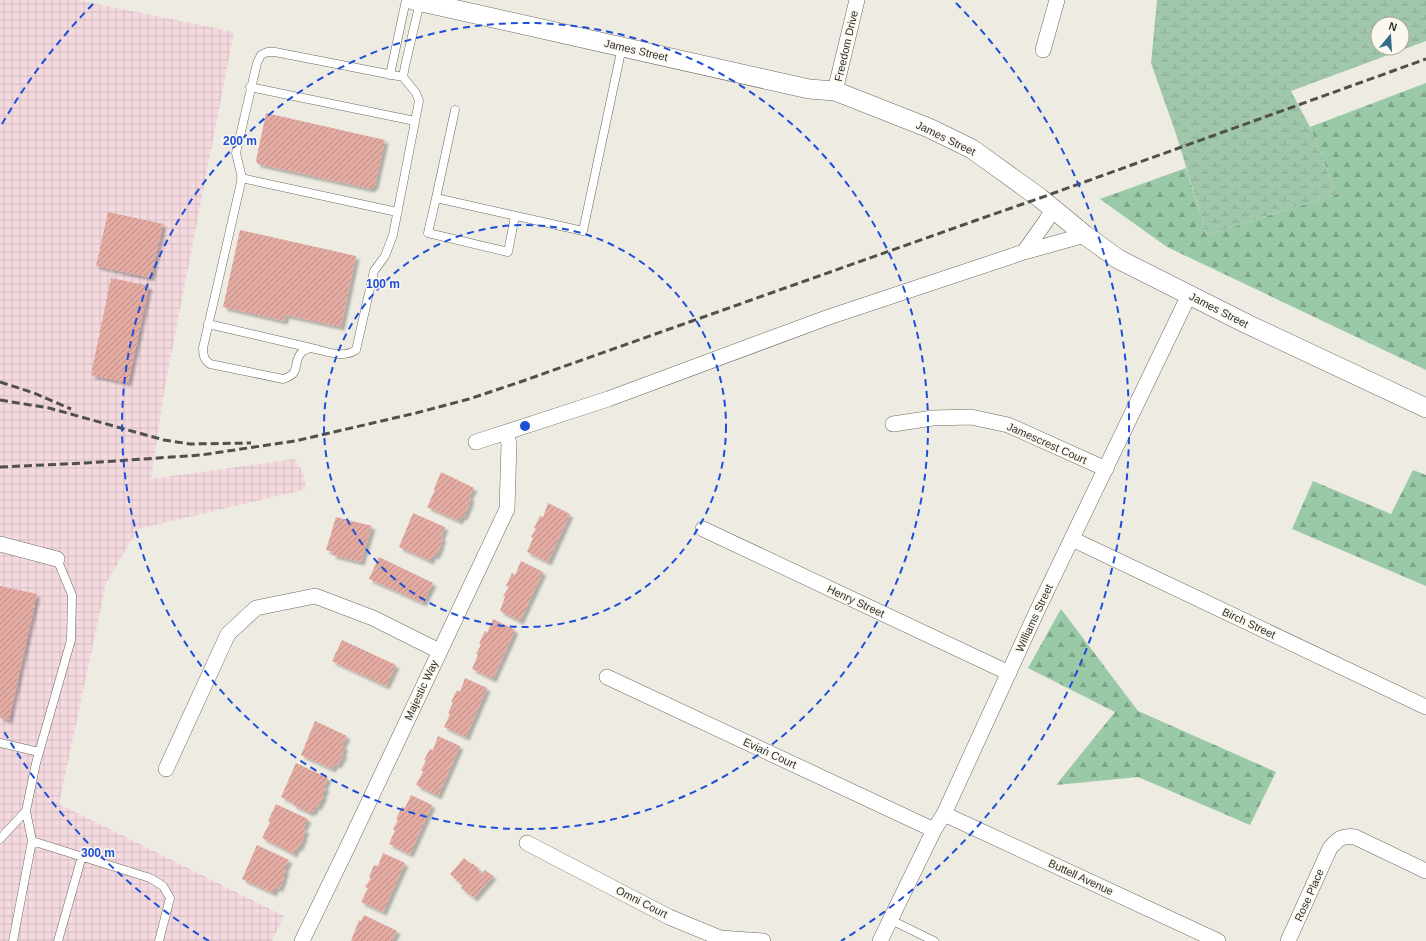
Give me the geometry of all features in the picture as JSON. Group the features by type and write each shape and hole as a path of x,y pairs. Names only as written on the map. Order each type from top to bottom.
{"street":[{"name":"Freedom Drive","path":"835,91 857,0"},
{"path":"1043,50 1057,0"},
{"name":"James Street","path":"413,1 810,89 835,91 929,128 972,149 1118,259 1254,328 1426,408"},
{"path":"1024,252 1053,209"},
{"path":"476,442 608,399 829,317 1024,252 1085,235"},
{"name":"Williams Street","path":"880,941 934,830 944,814 1072,539 1189,295"},
{"name":"Jamescrest Court","path":"893,424 933,418 971,417 1008,424 1106,469"},
{"name":"Majestic Way","path":"302,941 507,509 509,444 506,433"},
{"name":"Henry Street","path":"702,528 1009,673"},
{"name":"Birch Street","path":"1072,539 1426,707"},
{"path":"0,544 56,559"},
{"path":"166,769 228,634 256,608 315,596 373,618 439,652"},
{"name":"Evian Court","path":"607,677 934,830"},
{"name":"Buttell Avenue","path":"944,814 1218,941"},
{"name":"Rose Place","path":"1288,941 1330,848 1337,840 1346,836 1355,837 1426,871"},
{"name":"Omni Court","path":"527,843 668,917 720,938 763,941"}],"lane":[{"path":"390,75 413,1"},
{"path":"403,77 413,1"},
{"path":"436,198 583,231 622,47"},
{"path":"208,324 342,355 350,354 356,350 374,271 385,256 393,235 419,101 416,93 403,77 275,52 267,52 261,55 256,63 236,153 241,178 208,324 202,355 210,364 283,379 290,377 295,372 302,352 311,348"},
{"path":"250,87 415,121"},
{"path":"455,110 428,233 508,252 515,216"},
{"path":"241,178 397,212"},
{"path":"12,941 32,841 26,811 39,752 71,640 72,595 56,559"},
{"path":"0,743 39,752"},
{"path":"0,839 26,811"},
{"path":"32,841 150,878 163,886 170,898 159,941"},
{"path":"58,941 82,856"},
{"path":"891,920 934,941"}],"shaded area":[{"path":"0,0 78,0 234,32 165,386 151,479 295,459 302,471 307,489 138,529 106,583 59,804 284,916 272,941 0,941"}],"green space":[{"path":"1157,0 1426,0 1426,41 1410,47 1410,16 1370,16 1370,56 1386,56 1291,91 1310,127 1337,194 1207,235 1176,134 1151,63"},
{"path":"1426,83 1426,370 1167,247 1100,199 1186,168 1207,235 1337,194 1310,127"},
{"path":"1413,470 1426,475 1426,586 1292,529 1313,481 1391,514"},
{"path":"1061,609 1138,711 1276,772 1250,825 1138,777 1056,785 1115,712 1028,668"}],"building":[{"path":"266,113 385,140 375,185 371,189 258,164 256,161"},
{"path":"108,212 163,224 151,278 96,266"},
{"path":"240,230 356,256 341,327 286,315 284,321 223,307"},
{"path":"111,278 149,286 128,383 91,375"},
{"path":"441,472 474,488 469,497 471,498 464,517 462,516 459,521 427,507"},
{"path":"548,503 570,514 548,562 527,552 533,538 531,537 536,529 534,528 540,516 543,517"},
{"path":"413,513 445,527 441,537 443,538 441,545 436,556 433,555 430,561 399,547"},
{"path":"336,517 372,526 361,562 332,555 333,552 326,550"},
{"path":"379,557 433,583 423,603 369,579"},
{"path":"521,561 543,572 520,621 500,611 505,597 503,596 509,587 506,586 512,573 515,575"},
{"path":"0,586 37,594 9,720 0,718"},
{"path":"493,619 515,630 493,679 472,669 478,655 476,654 481,645 479,644 485,631 487,633"},
{"path":"342,640 396,665 386,686 332,661"},
{"path":"465,678 487,688 466,737 444,727 450,714 448,713 453,703 451,702 457,690 460,692"},
{"path":"315,721 347,736 342,746 345,747 342,753 344,754 338,765 335,764 332,769 301,755"},
{"path":"438,736 460,746 438,796 416,785 423,772 421,770 426,761 424,760 430,749 433,750"},
{"path":"296,763 328,778 324,787 326,789 322,795 324,795 318,807 316,806 313,812 311,811 310,813 293,805 294,803 281,797"},
{"path":"411,795 432,805 410,854 389,844 395,830 393,829 398,820 396,819 402,807 405,808"},
{"path":"276,804 308,819 303,829 306,830 303,836 304,837 299,848 297,847 294,854 262,838 270,822 268,821"},
{"path":"257,845 289,860 284,870 286,870 283,877 284,878 279,889 276,887 273,893 242,879"},
{"path":"383,853 405,863 383,912 361,902 368,888 365,887 371,878 369,877 374,865 378,866"},
{"path":"464,858 479,869 478,870 482,874 485,870 493,876 474,898 461,888 463,886 450,874"},
{"path":"364,915 397,931 392,941 351,941 359,920 361,921"}],"railway":[{"path":"0,467 201,455 295,441 469,399 1040,198 1426,59"},
{"path":"0,382 34,393 71,409"},
{"path":"0,400 49,408 164,440 190,444 251,443"}]}
